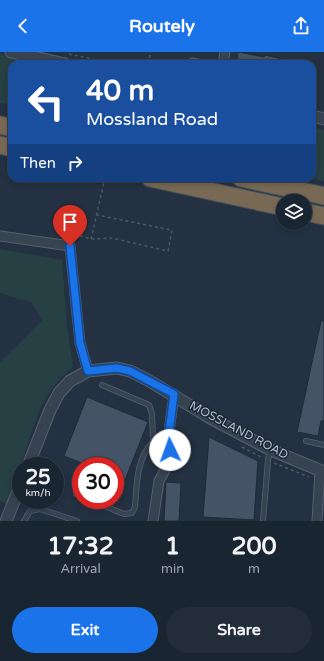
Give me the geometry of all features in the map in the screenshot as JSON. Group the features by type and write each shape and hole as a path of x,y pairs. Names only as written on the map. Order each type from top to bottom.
{"highway":[{"path":"168,182 276,205"},
{"path":"259,182 324,196"},
{"path":"312,213 324,216"}],"street":[{"path":"11,52 66,59"},
{"path":"0,236 70,246 80,343 88,371 70,381 58,393 32,457"},
{"name":"MOSSLAND ROAD","path":"88,371 117,368 130,371 174,394 212,418 270,449 322,471"},
{"path":"153,521 159,481 171,460 169,432 174,394"},
{"path":"317,521 322,471"},
{"path":"6,521 12,506"}],"lane":[{"path":"102,385 149,405 152,414 153,440 147,447 139,463 135,507 132,512 124,514 112,509"},
{"path":"153,440 170,441"},
{"path":"306,441 324,445"},
{"path":"263,521 270,449"},
{"path":"24,521 30,511 40,509 77,521"}],"path":[{"path":"66,59 76,60"},
{"path":"91,239 104,182"},
{"path":"70,246 74,237 82,236 91,239 112,238 168,251 172,230 97,215"}],"green space":[{"path":"0,53 22,58 22,60 8,60 8,104 0,103"},
{"path":"316,128 324,130 324,181 316,180"},
{"path":"0,249 62,260 67,328 73,365 72,368 53,388 39,411 23,457 12,457 12,489 7,504 0,501 0,362 42,321 32,303 0,293"}],"building":[{"path":"238,52 264,57 265,55 287,60 240,60 237,59"},
{"path":"321,321 324,321 324,421 321,421 318,436 297,432"},
{"path":"87,397 148,422 125,480 124,457 72,457 72,459 64,456"},
{"path":"209,437 258,461 254,520 203,517"},
{"path":"166,482 181,483 179,521 164,521"}],"route":[{"path":"70,246 80,343 88,371 117,368 130,371 174,394 169,432 170,450"}]}
